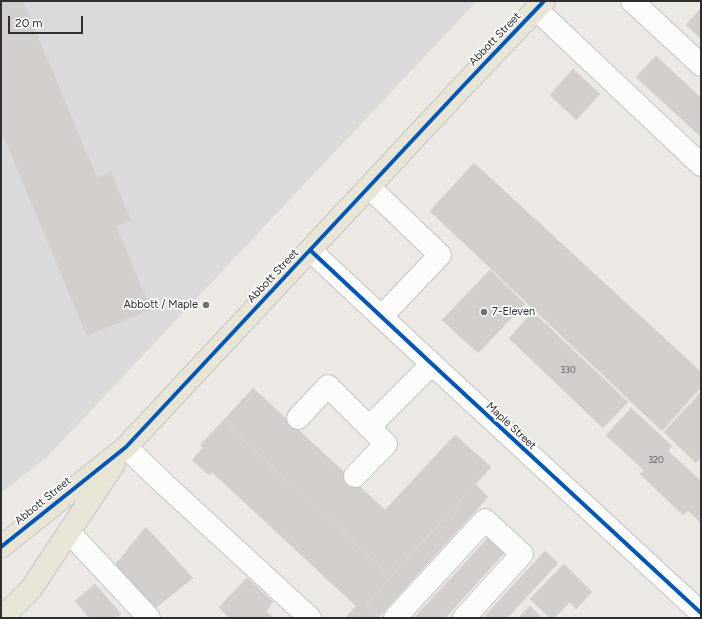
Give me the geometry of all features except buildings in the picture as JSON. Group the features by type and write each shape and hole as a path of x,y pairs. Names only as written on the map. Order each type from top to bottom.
{"main road":[{"name":"Abbott Street","path":"1,547 126,447 540,5"},
{"name":"Abbott Street","path":"7,616 31,589 126,447"}],"street":[{"path":"632,1 701,66"},
{"path":"540,5 701,165"},
{"path":"369,187 440,255 381,317"},
{"name":"Maple Street","path":"310,250 701,613"},
{"path":"369,426 432,364"},
{"path":"298,418 328,386 369,426 386,444 354,476"},
{"path":"126,447 310,618"},
{"path":"395,618 485,520 522,554 464,618"},
{"path":"69,532 149,618"}],"shaded area":[{"path":"1,1 477,1 47,457 1,493"}],"cycle path":[{"path":"1,547 126,447 544,1"},
{"path":"310,250 701,613"}],"place":[{"name":"Abbott / Maple","path":"206,305"},
{"name":"7-Eleven","path":"484,312"}]}
